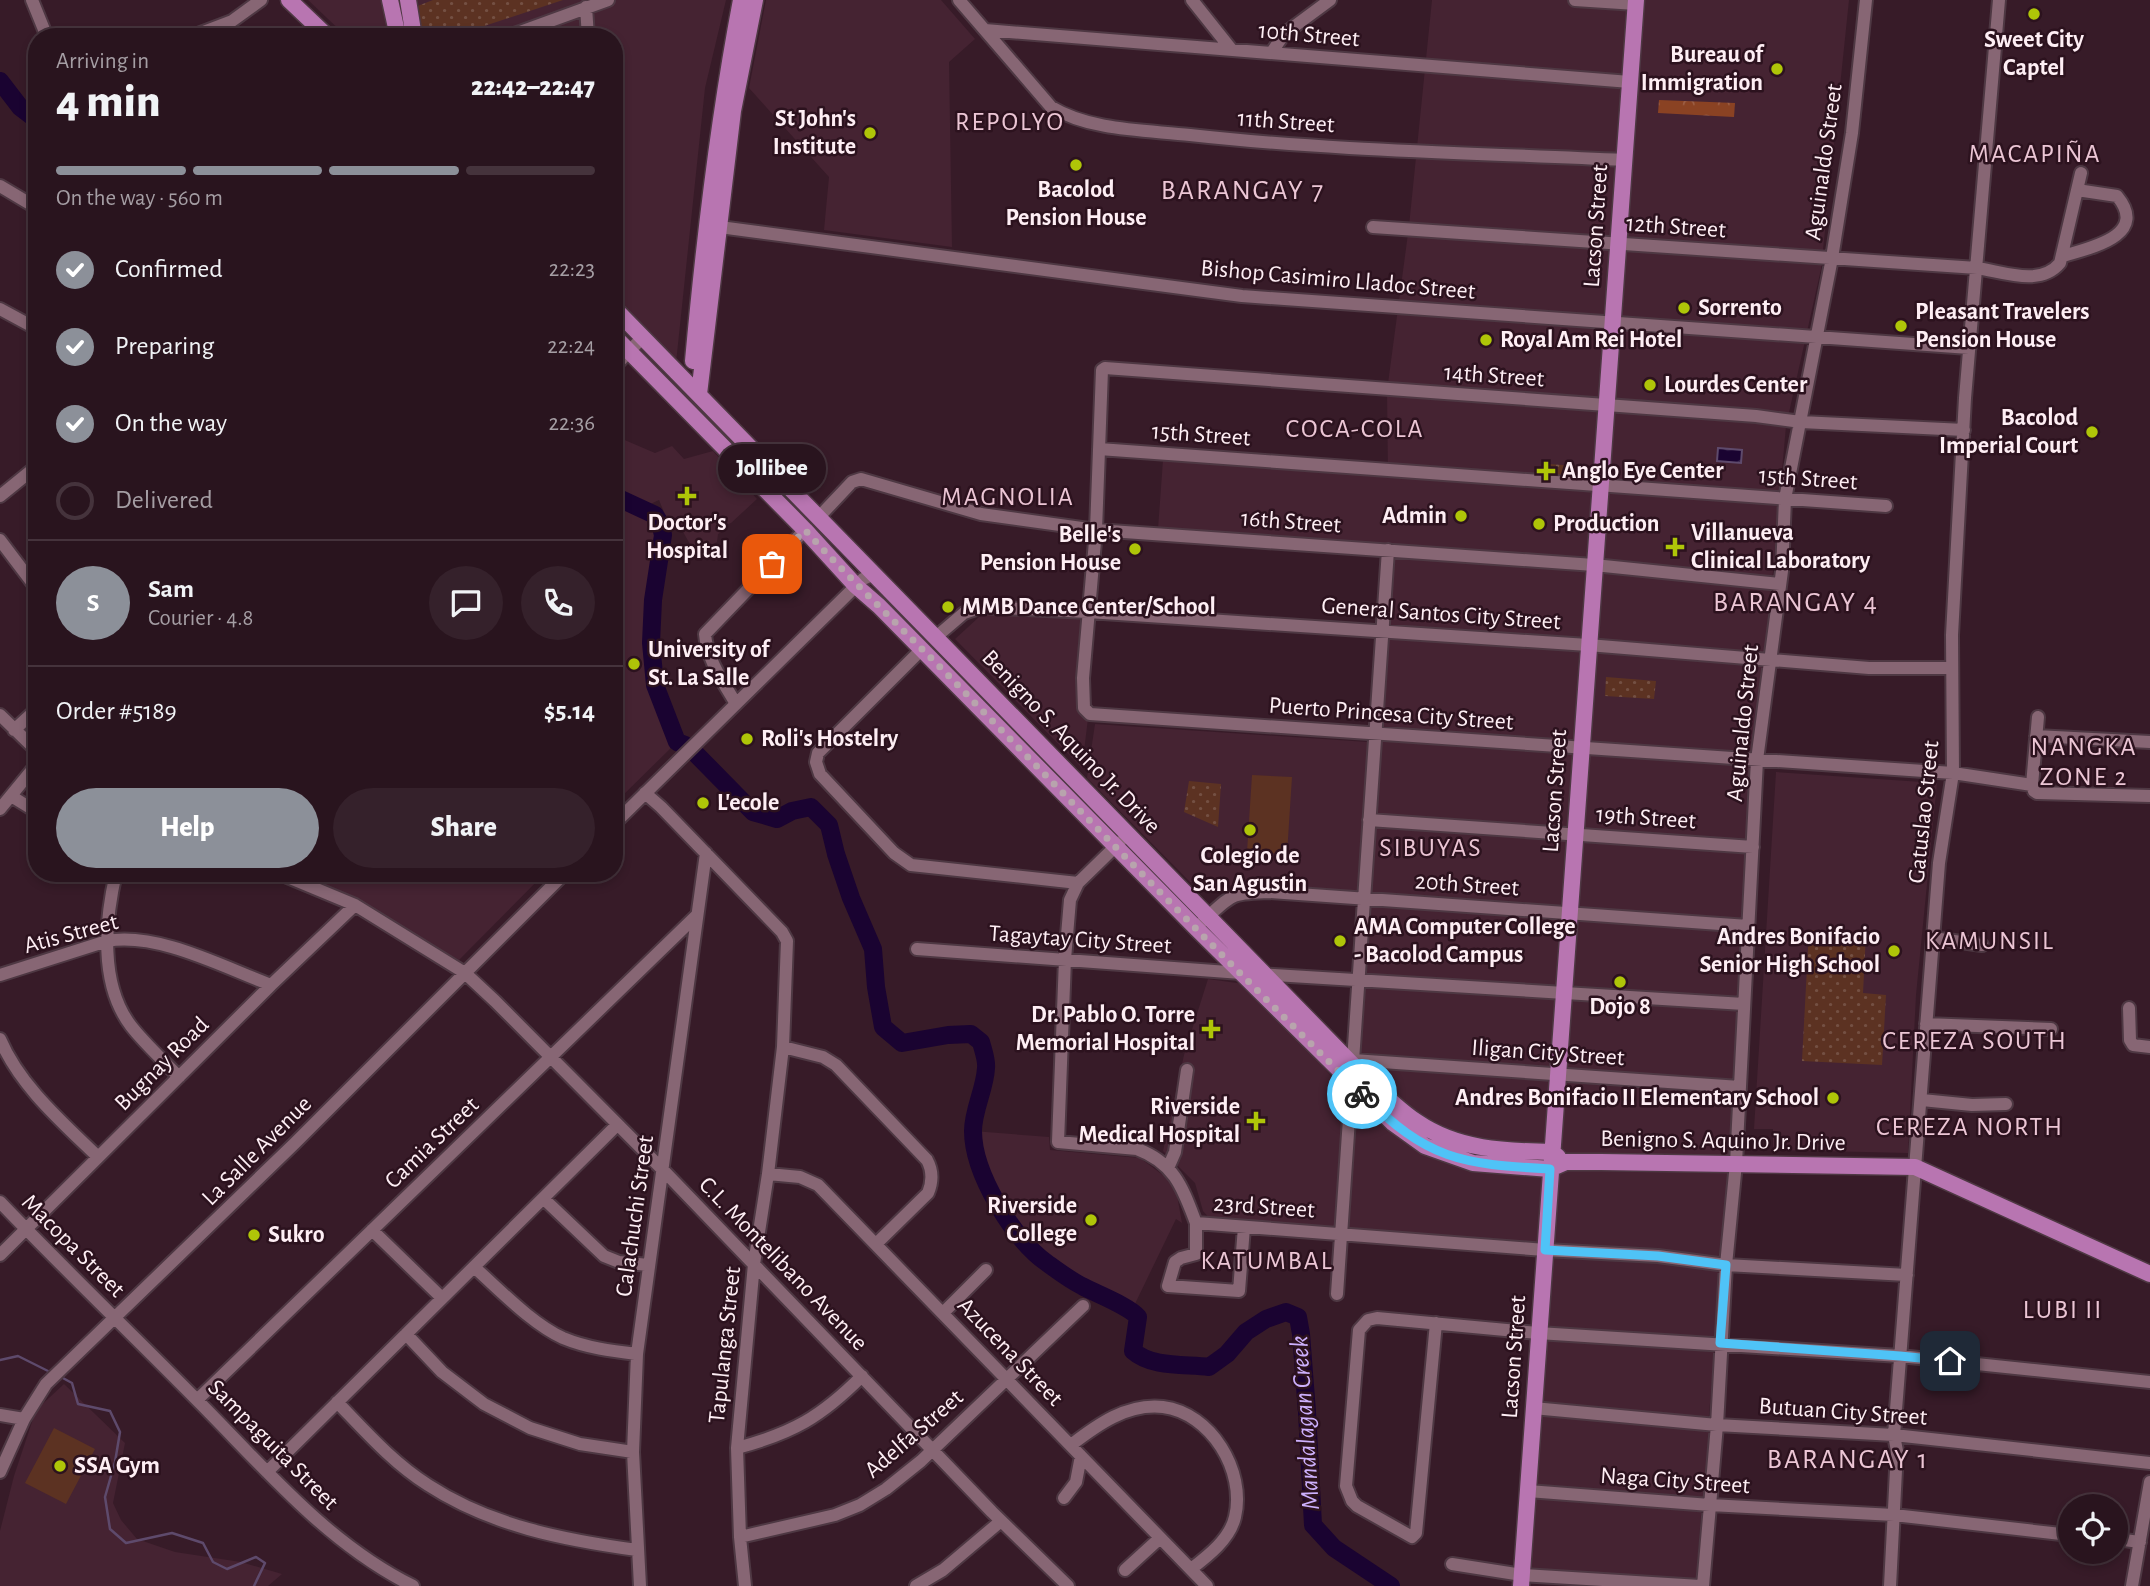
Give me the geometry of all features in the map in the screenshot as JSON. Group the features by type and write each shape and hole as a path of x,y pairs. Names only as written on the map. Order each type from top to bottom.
{"main road":[{"path":"289,0 319,28"},
{"path":"390,0 404,28"},
{"path":"405,28 408,0"},
{"path":"694,389 712,226 721,110 741,0"},
{"path":"712,226 755,0"},
{"name":"Lacson Street","path":"1522,1580 1636,2"},
{"name":"Benigno S. Aquino Jr. Drive","path":"623,317 1128,834 1241,973 1351,1084 1404,1132 1435,1151 1473,1163 1551,1160"},
{"name":"Benigno S. Aquino Jr. Drive","path":"623,346 805,530 856,586 922,649 1116,846 1265,974 1396,1106 1417,1122 1441,1135 1480,1147 1566,1162 1915,1167 2150,1274"},
{"path":"961,688 974,676"},
{"path":"1053,782 1065,770"}],"street":[{"path":"32,0 43,28"},
{"path":"214,28 232,21 261,0"},
{"path":"530,28 608,0"},
{"name":"11th Street","path":"959,0 1051,107 1064,115 1083,120 1119,128 1253,142 1624,160"},
{"path":"1192,0 1231,49"},
{"path":"1272,52 1284,34 1330,0"},
{"path":"1575,0 1636,2"},
{"name":"Aguinaldo Street","path":"1702,1586 1736,1163 1757,760 1780,584 1786,499 1832,258 1852,133 1866,0"},
{"name":"Gatuslao Street","path":"1890,1586 1897,1451 1894,1435 1900,1356 1939,863 1953,773 1952,635 1964,430 1999,0"},
{"path":"586,7 587,28"},
{"name":"10th Street","path":"985,30 1630,82"},
{"path":"2077,190 2117,196 2125,211 2125,221 2116,238 2109,242 2063,256 2077,190 2081,173"},
{"path":"0,186 28,203"},
{"name":"Bishop Casimiro Lladoc Street","path":"712,226 1242,296 1969,348"},
{"name":"12th Street","path":"1373,227 1977,268 2032,277 2042,276 2055,269 2063,256"},
{"path":"0,309 28,324"},
{"path":"623,358 643,337"},
{"name":"14th Street","path":"1098,449 1102,370 1108,367 1756,416 1801,422 1964,430"},
{"path":"1088,612 1096,530 1098,449"},
{"name":"15th Street","path":"1098,449 1886,506"},
{"path":"0,496 28,473"},
{"name":"16th Street","path":"819,517 852,482 862,479 981,514 1096,530 1594,565 1780,584"},
{"path":"736,704 716,669 706,645 705,634 805,530"},
{"path":"0,540 28,577"},
{"path":"1337,1294 1388,550"},
{"path":"623,815 856,586 874,573"},
{"name":"General Santos City Street","path":"936,637 964,612 973,608 1088,612 1382,631 1869,668 1952,668"},
{"name":"Puerto Princesa City Street","path":"1088,612 1083,704 1085,711 1090,714 1953,773 2032,785 2037,793 2150,796"},
{"path":"922,649 818,753 816,762 820,774 894,853 911,865 1078,883 1128,834"},
{"path":"0,715 28,743"},
{"path":"14,730 28,717"},
{"path":"2032,785 2038,717"},
{"path":"2036,736 2150,742"},
{"path":"0,809 28,775"},
{"path":"645,793 706,853"},
{"path":"11,796 28,806"},
{"name":"19th Street","path":"1370,820 1753,847"},
{"name":"Calachuchi Street","path":"640,1586 633,1452 637,1354 706,853"},
{"name":"Tapulanga Street","path":"706,853 782,932 787,941 783,1047 754,1264 737,1448 740,1537 745,1586"},
{"path":"114,882 108,904 107,941 110,970 118,1001 125,1016 179,1077"},
{"name":"C.L. Montelibano Avenue","path":"300,882 355,905 465,973 664,1171 1001,1521 1068,1586"},
{"name":"La Salle Avenue","path":"0,1472 24,1419 46,1384 556,882"},
{"name":"23rd Street","path":"1078,883 1070,900 1065,959 1058,1142 1137,1149 1148,1153 1168,1168 1181,1184 1196,1223 1658,1256 1726,1265 1907,1275"},
{"name":"20th Street","path":"1202,922 1229,897 1270,892 1748,926"},
{"name":"Bugnay Road","path":"0,1255 355,905"},
{"name":"Camia Street","path":"197,1400 696,916"},
{"name":"Atis Street","path":"0,975 122,938 161,944 271,985"},
{"path":"1933,938 1982,944"},
{"name":"Tagaytay City Street","path":"916,949 1241,973 1744,1004"},
{"path":"2129,1008 2130,1040 2133,1045 2150,1047"},
{"path":"1926,1024 2051,1029"},
{"path":"0,1038 9,1057 42,1101 98,1157"},
{"path":"783,1047 823,1057 836,1065 927,1160 931,1168 932,1184 928,1193 876,1244"},
{"name":"Iligan City Street","path":"1353,1062 1740,1087"},
{"path":"1168,1168 1175,1152 1187,1070"},
{"path":"1922,1100 1972,1105 2006,1104"},
{"path":"267,1472 617,1125"},
{"name":"Azucena Street","path":"768,1174 800,1177 818,1185 1207,1586"},
{"path":"544,1199 604,1256 619,1262 648,1265"},
{"name":"Macopa Street","path":"0,1202 116,1318"},
{"path":"1196,1223 1196,1254 1175,1262 1168,1286 1239,1291 1244,1227"},
{"path":"372,1230 442,1298"},
{"path":"474,1267 554,1333 585,1346 637,1354"},
{"path":"943,1313 986,1270"},
{"name":"Adelfa Street","path":"740,1537 835,1515 860,1505 886,1489 933,1449 1083,1306"},
{"name":"Sampaguita Street","path":"116,1318 267,1472 340,1541 375,1566 413,1586"},
{"path":"1436,1323 1416,1533 1412,1537 1357,1506 1346,1486 1359,1330 1366,1322 1377,1318 1436,1323 1538,1333 1900,1356 2150,1382"},
{"path":"406,1334 442,1372 484,1404 530,1428 580,1444 633,1452"},
{"path":"737,1448 771,1439 805,1424 836,1402 862,1376"},
{"path":"337,1402 385,1451 427,1485 462,1504 520,1528 570,1540 637,1550"},
{"path":"1071,1446 1116,1415 1137,1409 1163,1407 1191,1417 1214,1437 1230,1465 1237,1489 1235,1518 1223,1540 1191,1569"},
{"name":"Butuan City Street","path":"1533,1408 1717,1425 1894,1435 2150,1463"},
{"path":"0,1415 24,1419"},
{"path":"1064,1498 1076,1482 1081,1456"},
{"path":"2132,1586 2150,1482"},
{"name":"Naga City Street","path":"1528,1491 1894,1515 2058,1534"},
{"path":"916,1586 943,1570 1001,1521"},
{"path":"1125,1570 1160,1538"},
{"path":"2128,1540 2140,1542"},
{"path":"1452,1564 1522,1580 1702,1586"}],"shaded area":[{"path":"308,0 726,0 705,88 676,363 623,312 623,28 338,28"},
{"path":"433,0 563,0 478,28 419,28 415,7"},
{"name":"St John's Institute","path":"766,0 941,0 975,39 949,62 952,247 824,230 829,177 749,88"},
{"path":"1432,0 1849,0 1821,269 1786,426 1740,938 1731,1153 1708,1427 1713,1428 1705,1502 1702,1502 1696,1581 1530,1573 1554,1243 1341,1233 1388,550 1158,529 1163,460 1388,475 1387,391 1409,226"},
{"name":"Doctor's Hospital","path":"623,439 655,453 672,446 684,459 713,451 757,499 726,525 727,529 718,534 717,542 695,553 678,523 666,517 659,500 644,507 623,496"},
{"path":"1549,464 1576,466 1575,477 1548,475"},
{"name":"University of St. La Salle","path":"623,500 655,515 661,523 663,535 653,600 651,643 655,685 677,742 623,795"},
{"path":"990,607 1090,616 1089,710 1082,768 955,639"},
{"path":"1606,677 1656,681 1654,699 1605,696"},
{"name":"Colegio de San Agustin","path":"1095,724 1368,742 1357,896 1190,882 1087,778"},
{"path":"1776,772 1937,783 1916,995 1908,1153 1773,1150 1773,1129 1754,1129"},
{"path":"1252,775 1292,777 1287,854 1247,852"},
{"path":"1189,781 1221,784 1218,827 1184,812"},
{"path":"315,882 536,882 459,960 349,897"},
{"path":"1809,930 1866,933 1863,993 1886,995 1882,1065 1802,1061"},
{"name":"Riverside Medical Hospital","path":"1208,979 1244,984 1285,1023 1344,1091 1337,1230 1210,1219 1203,1211 1195,1183 1163,1151 1184,1055"},
{"name":"Riverside College","path":"973,1131 1049,1137 1050,1150 1140,1158 1175,1184 1182,1223 1176,1219 1132,1310 1079,1284 1044,1261 1023,1243 1004,1217 988,1185 976,1154"},
{"path":"64,1384 125,1443 113,1503 121,1520 137,1539 175,1552 241,1562 282,1574 268,1586 0,1586 0,1531 14,1476 36,1410"},
{"name":"SSA Gym","path":"54,1428 95,1449 66,1504 25,1483"}],"green space":[{"path":"1659,100 1735,103 1734,117 1658,113"}],"water":[{"path":"1718,448 1742,450 1741,463 1717,461"}],"waterway":[{"name":"Mandalagan Creek","path":"0,81 28,113"},
{"name":"Mandalagan Creek","path":"623,500 655,515 660,523 663,535 653,600 651,643 655,685 677,742 685,745"},
{"name":"Mandalagan Creek","path":"694,752 753,812 777,819 792,811 811,807 829,825 851,898 873,949 883,1027 902,1043 971,1034 981,1042 986,1068 973,1131 975,1148 987,1185 1009,1222 1034,1252 1073,1281 1120,1304 1138,1317 1133,1351 1159,1363 1209,1367 1227,1354 1246,1332 1266,1319 1286,1312 1298,1317 1307,1412 1313,1525 1334,1548 1391,1586"},
{"path":"0,1360 18,1356 52,1373"},
{"path":"61,1377 72,1383 78,1404 110,1411 120,1432 105,1497 110,1529 126,1543 172,1533 203,1543 213,1562 227,1569 256,1557 265,1563 254,1586"}],"way so far":[{"path":"772,564 805,530 856,586 961,688 1362,1094"}],"place":[{"name":"Sweet City Captel","path":"2034,14"},
{"name":"Bureau of Immigration","path":"1777,69"},
{"name":"St John's Institute","path":"870,133"},
{"name":"Bacolod Pension House","path":"1076,165"},
{"name":"Sorrento","path":"1684,308"},
{"name":"Pleasant Travelers Pension House","path":"1901,326"},
{"name":"Royal Am Rei Hotel","path":"1486,340"},
{"name":"Lourdes Center","path":"1650,385"},
{"name":"Bacolod Imperial Court","path":"2092,432"},
{"name":"Anglo Eye Center","path":"1546,471"},
{"name":"Doctor's Hospital","path":"687,496"},
{"name":"Admin","path":"1461,516"},
{"name":"Production","path":"1539,524"},
{"name":"Villanueva Clinical Laboratory","path":"1675,547"},
{"name":"Belle's Pension House","path":"1135,549"},
{"name":"Jollibee","path":"772,564"},
{"name":"MMB Dance Center/School","path":"948,607"},
{"name":"University of St. La Salle","path":"634,664"},
{"name":"Roli's Hostelry","path":"747,739"},
{"name":"L'ecole","path":"703,803"},
{"name":"Colegio de San Agustin","path":"1250,830"},
{"name":"AMA Computer College - Bacolod Campus","path":"1340,941"},
{"name":"Andres Bonifacio Senior High School","path":"1894,951"},
{"name":"Dojo 8","path":"1620,982"},
{"name":"Dr. Pablo O. Torre Memorial Hospital","path":"1211,1029"},
{"name":"Andres Bonifacio II Elementary School","path":"1833,1098"},
{"name":"Riverside Medical Hospital","path":"1256,1121"},
{"name":"Riverside College","path":"1091,1220"},
{"name":"Sukro","path":"254,1235"},
{"name":"SSA Gym","path":"60,1466"}],"district":[{"name":"REPOLYO","path":"1010,122"},
{"name":"MACAPIÑA","path":"2035,154"},
{"name":"BARANGAY 7","path":"1243,191"},
{"name":"COCA-COLA","path":"1355,429"},
{"name":"MAGNOLIA","path":"1008,497"},
{"name":"BARANGAY 4","path":"1796,603"},
{"name":"NANGKA ZONE 2","path":"2084,762"},
{"name":"SIBUYAS","path":"1431,848"},
{"name":"KAMUNSIL","path":"1990,941"},
{"name":"CEREZA SOUTH","path":"1975,1041"},
{"name":"CEREZA NORTH","path":"1970,1127"},
{"name":"KATUMBAL","path":"1267,1261"},
{"name":"LUBI II","path":"2063,1310"},
{"name":"BARANGAY 1","path":"1848,1460"}],"route":[{"path":"1362,1094 1404,1132 1435,1151 1473,1163 1550,1169 1545,1250 1658,1256 1726,1265 1720,1343 1950,1361"}]}
